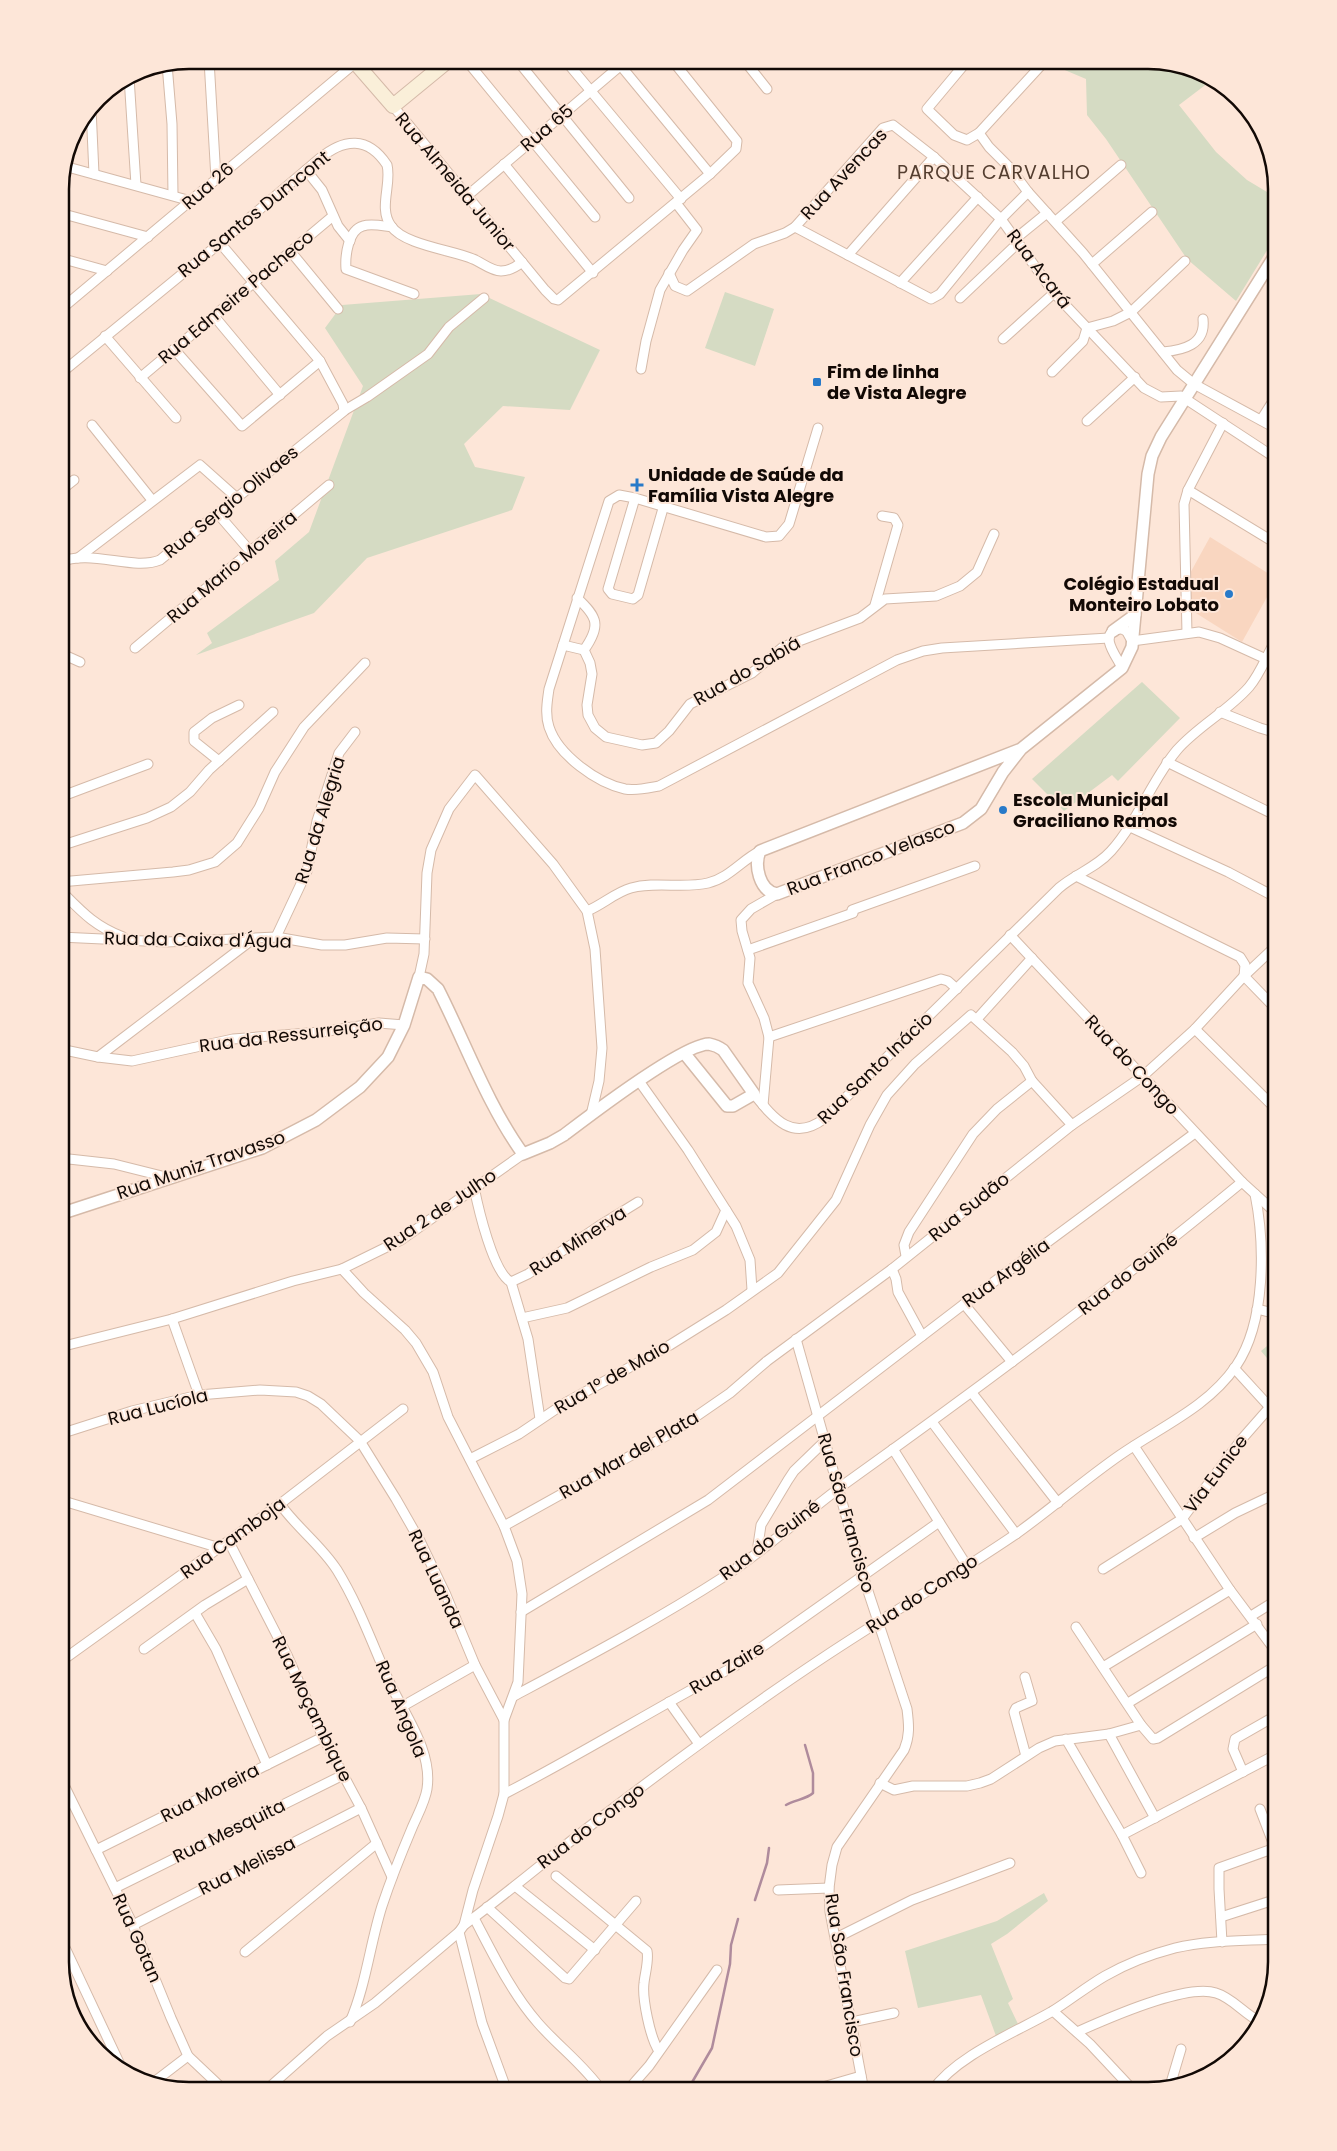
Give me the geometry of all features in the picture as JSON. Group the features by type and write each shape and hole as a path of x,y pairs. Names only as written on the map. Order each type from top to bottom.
{"main road":[{"name":"Rua Almeida Junior","path":"361,69 393,106"},
{"path":"393,106 438,69"}],"street":[{"path":"210,69 216,179"},
{"name":"Rua 26","path":"69,298 107,272 345,69"},
{"path":"473,69 595,217"},
{"path":"524,69 629,198"},
{"path":"572,69 678,201 697,230 669,273 658,297 646,341 641,370"},
{"name":"Rua 65","path":"467,196 614,69"},
{"path":"627,69 710,174"},
{"path":"504,164 593,273 734,153 737,146 737,141 679,69"},
{"path":"751,69 767,89"},
{"path":"960,69 927,109 954,135 964,140 979,133 1038,69"},
{"path":"167,71 172,138 173,195"},
{"path":"130,85 136,185"},
{"name":"Rua Almeida Junior","path":"393,106 548,294 555,300 559,300 593,273"},
{"path":"92,119 94,174"},
{"name":"Rua Avencas","path":"794,227 883,128 891,124 896,127"},
{"name":"Rua Acará","path":"896,127 934,157 1001,219 1054,293 1144,388 1164,398 1178,395 1185,398"},
{"path":"979,133 989,147 1010,168 1028,192 1056,221 1092,264 1177,370 1194,384 1268,424"},
{"name":"Rua Santos Dumcont","path":"69,366 220,243 326,153 342,145 357,143 371,148 387,165 386,209 392,227"},
{"path":"848,256 934,157"},
{"path":"1056,221 1121,165"},
{"path":"71,168 190,201"},
{"name":"Rua Edmeire Pacheco","path":"306,170 322,190 333,216 350,241"},
{"path":"669,273 675,286 687,291 754,244 794,227 927,297 936,298 1001,219 1028,192"},
{"path":"900,283 978,197"},
{"path":"1092,264 1152,212"},
{"path":"960,298 1016,241 1047,213"},
{"path":"69,215 148,237"},
{"name":"Rua Edmeire Pacheco","path":"140,378 333,216"},
{"path":"414,294 347,271 345,268 350,241 356,230 365,225 392,227 411,239 472,258 498,271 512,269 522,262"},
{"path":"220,243 320,361 345,410"},
{"path":"291,252 338,309"},
{"path":"69,261 107,272"},
{"path":"1052,372 1083,342 1087,328 1113,321 1130,312 1184,261"},
{"name":"Rua Franco Velasco","path":"1021,749 760,851 756,865 767,890 777,894 972,818 981,810 1003,772 1021,749 1122,668 1128,657 1132,641 1149,464 1156,447 1185,398 1268,266"},
{"path":"1003,339 1054,293"},
{"name":"Rua Sergio Olivaes","path":"69,560 78,558 143,562 157,561 169,554 345,410 367,397 428,354 449,327 484,298"},
{"path":"214,316 280,395"},
{"path":"1162,352 1188,348 1196,342 1202,334 1203,320"},
{"path":"105,336 176,418"},
{"path":"174,348 242,426 320,361"},
{"path":"1087,421 1135,377"},
{"path":"1185,398 1268,452"},
{"path":"1261,420 1268,409"},
{"path":"1187,633 1184,504 1188,490 1223,423"},
{"path":"92,425 152,500"},
{"path":"818,428 789,524 779,536 766,537 664,505 623,495 614,497 606,506 546,704 547,718 552,735 565,752 596,778 627,789 644,790 659,786 897,660 917,653 951,647 1111,634 1124,630 1130,634 1132,641"},
{"path":"78,558 200,465 237,498"},
{"path":"69,484 74,480"},
{"name":"Rua Mario Moreira","path":"135,648 330,485"},
{"path":"1188,490 1268,539"},
{"path":"635,498 608,589 612,594 633,599 638,595 664,505"},
{"path":"218,514 250,551"},
{"path":"875,605 898,525 894,518 882,516"},
{"name":"Rua do Sabiá","path":"584,650 590,663 592,674 586,705 590,722 606,737 648,744 656,743 662,739 682,712 696,700 752,672 783,647 860,618 875,605 891,598 936,596 960,586 977,572 994,534"},
{"path":"563,645 584,650 595,631 594,618 589,608 577,598"},
{"path":"1122,668 1114,650 1110,646 1111,634 1135,615"},
{"path":"1114,650 1126,650 1132,641 1187,633 1209,633 1266,659"},
{"name":"Rua Santo Inácio","path":"709,1044 723,1050 754,1094 782,1123 803,1130 817,1124 1058,888 1104,858 1130,827 1156,777 1168,762 1198,729 1249,688 1268,655"},
{"path":"69,657 80,662"},
{"path":"69,881 189,870 219,859 243,834 259,808 275,772 304,727 365,663"},
{"path":"219,761 194,741 192,738 194,732 212,718 239,704"},
{"path":"69,843 147,818 171,807 190,792 219,761 273,712"},
{"path":"1220,712 1268,730"},
{"name":"Rua da Alegria","path":"276,937 307,871 317,822 339,753 356,732"},
{"path":"1168,762 1268,812"},
{"path":"69,794 148,764"},
{"name":"Rua Muniz Travasso","path":"69,1211 262,1148 316,1120 341,1102 376,1072 388,1057 404,1025 419,977 425,940 427,867 436,834 454,800 475,775 553,864 587,911"},
{"path":"1130,827 1228,872 1268,893"},
{"path":"590,1115 598,1081 602,1048 595,949 587,911 632,888 709,883 722,878 745,858 760,851"},
{"path":"748,950 975,866"},
{"path":"1076,876 1240,957 1245,965 1244,976 1268,1001"},
{"path":"763,1105 769,1037 764,1018 748,983 750,958 742,931 741,920 751,909 777,894"},
{"path":"69,900 97,925 130,940"},
{"name":"Rua do Congo","path":"1010,935 1195,1134 1268,1206"},
{"name":"Rua da Caixa d'Água","path":"69,937 166,942 276,937 322,945 353,945 387,938 425,940"},
{"path":"98,1057 253,938"},
{"name":"Rua Sudão","path":"796,1339 892,1269 1072,1124 1143,1076 1195,1029 1244,976 1268,953"},
{"name":"Rua 1º de Maio","path":"470,1459 518,1434 540,1419 661,1350 726,1310 778,1273 832,1206 873,1119 887,1095 915,1064 973,1019 1032,958"},
{"path":"419,977 427,979 438,989 496,1110 523,1154"},
{"name":"Rua Santo Inácio","path":"769,1037 941,979 948,981 957,989"},
{"path":"973,1019 1012,1052 1024,1066 1032,1081 1072,1124"},
{"name":"Rua da Ressurreição","path":"69,1051 132,1061 233,1039 314,1033 379,1023 404,1025"},
{"path":"1195,1029 1268,1101"},
{"name":"Rua 2 de Julho","path":"69,1345 172,1319 284,1283 342,1269 401,1240 523,1154 550,1143 639,1082 685,1054 709,1044"},
{"path":"685,1054 727,1106 733,1106 754,1094"},
{"path":"906,1256 904,1245 909,1232 963,1147 983,1122 1032,1081"},
{"path":"639,1082 688,1150 736,1226 750,1260 752,1290"},
{"name":"Rua Argélia","path":"818,1414 1195,1134"},
{"path":"69,1159 114,1164 170,1178"},
{"name":"Rua do Guiné","path":"514,1696 651,1621 726,1575 837,1489 972,1393 1180,1234 1242,1182"},
{"path":"474,1187 483,1225 495,1259 506,1279 514,1281 528,1339 540,1419"},
{"name":"Rua do Congo","path":"275,2082 327,2036 350,2022 392,1990 487,1907 608,1812 699,1744 824,1657 1016,1534 1134,1446 1192,1410 1234,1368 1243,1354 1249,1338 1257,1309 1262,1248 1261,1223 1255,1194"},
{"name":"Rua Minerva","path":"514,1281 638,1202"},
{"path":"522,1318 567,1308 651,1267 693,1250 716,1232 726,1210"},
{"path":"342,1269 416,1343 433,1372 442,1404 504,1526 517,1561 522,1594 518,1682 504,1720 504,1794 461,1928 482,2023 504,2082"},
{"path":"892,1269 898,1292 922,1336"},
{"path":"964,1304 1012,1362"},
{"path":"1257,1309 1268,1312"},
{"path":"172,1319 199,1395"},
{"name":"Rua São Francisco","path":"796,1339 837,1489 877,1623 907,1709 909,1728 904,1750 837,1847 832,1865 829,1888 830,1912 862,2082"},
{"name":"Rua Mar del Plata","path":"504,1526 675,1431 730,1393 796,1339"},
{"path":"1234,1368 1268,1399"},
{"name":"Rua Lucíola","path":"69,1431 132,1411 199,1395 260,1390 296,1392 308,1396 321,1404 360,1441"},
{"path":"972,1393 1058,1503"},
{"name":"Rua Camboja","path":"69,1656 229,1542 403,1409"},
{"name":"Via Eunice","path":"1182,1519 1241,1440 1268,1411"},
{"name":"Rua São Francisco","path":"521,1612 708,1500 818,1414"},
{"path":"932,1422 1016,1534"},
{"name":"Rua Luanda","path":"360,1441 420,1541 446,1595 475,1665 504,1720"},
{"path":"757,1552 761,1525 790,1475 825,1441"},
{"path":"1134,1446 1194,1538 1268,1640"},
{"path":"893,1449 967,1566"},
{"path":"1194,1538 1235,1513 1268,1497"},
{"path":"69,1503 220,1548"},
{"name":"Rua Angola","path":"280,1504 337,1570 360,1613 390,1682 403,1706 425,1760 427,1790 392,1877 374,1932 359,2000 350,2022"},
{"path":"1103,1569 1182,1519"},
{"name":"Rua Zaire","path":"504,1794 570,1760 742,1662 939,1522"},
{"name":"Rua Moçambique","path":"229,1542 287,1655 323,1737 361,1808 392,1877"},
{"path":"144,1649 194,1613 248,1579"},
{"path":"1103,1667 1230,1590"},
{"path":"1251,1616 1268,1606"},
{"path":"194,1613 216,1649 266,1764"},
{"path":"1128,1703 1257,1624"},
{"path":"1076,1627 1151,1738 1158,1738 1268,1671"},
{"path":"403,1706 475,1665"},
{"path":"1025,1677 1033,1699 1030,1703 1016,1708 1014,1712 1026,1756"},
{"path":"669,1702 699,1744"},
{"path":"1243,1772 1234,1749 1235,1739 1268,1720"},
{"path":"880,1783 894,1790 913,1786 967,1786 991,1779 1048,1743 1109,1734 1141,1725"},
{"path":"1109,1734 1155,1818"},
{"name":"Rua Moreira","path":"96,1850 323,1737"},
{"path":"1066,1739 1122,1835 1141,1873"},
{"path":"1122,1835 1268,1759"},
{"name":"Rua Mesquita","path":"115,1888 343,1775"},
{"name":"Rua Gotan","path":"69,1795 133,1925 188,2056 215,2082"},
{"name":"Rua Melissa","path":"133,1925 361,1808"},
{"path":"1260,1809 1268,1830"},
{"path":"245,1952 378,1843"},
{"path":"1222,1942 1220,1868 1268,1853"},
{"path":"836,1938 912,1900 1010,1862"},
{"path":"556,1876 648,1953 643,1984 644,1997 650,2032 658,2051"},
{"path":"515,1886 595,1950"},
{"path":"778,1890 829,1888"},
{"path":"487,1907 565,1978 570,1979 636,1902"},
{"path":"1221,1917 1268,1903"},
{"path":"474,1918 517,1996 539,2024 580,2064 595,2082"},
{"path":"940,2082 962,2063 992,2044 1052,2011 1106,1976 1142,1960 1192,1944 1268,1939"},
{"path":"69,1956 116,2057"},
{"path":"635,2082 649,2066 717,1970"},
{"path":"1077,2032 1108,2018 1177,1994 1200,1991 1218,1994 1253,2020"},
{"path":"1052,2011 1105,2058 1126,2082"},
{"path":"852,2022 894,2013"},
{"path":"1172,2079 1181,2049"},
{"path":"159,2078 188,2056"},
{"path":"840,2082 861,2076"}],"shaded area":[{"name":"Colégio Estadual Monteiro Lobato","path":"1210,537 1268,573 1268,595 1242,642 1191,610 1188,577"}],"green space":[{"path":"1062,69 1156,69 1187,75 1206,84 1179,105 1216,152 1247,180 1268,193 1268,249 1236,301 1187,259 1106,139 1087,115 1086,79"},
{"path":"725,292 774,309 755,366 705,348"},
{"path":"481,294 600,350 570,410 503,406 464,444 475,467 525,477 512,510 367,558 314,613 196,655 212,643 207,633 279,580 275,561 309,532 363,386 325,328 342,305"},
{"path":"1142,682 1180,718 1118,781 1112,775 1064,811 1032,779"},
{"path":"1268,1345 1268,1359 1261,1351"},
{"path":"1044,1893 1048,1901 1007,1934 991,1944 1013,1999 1008,2003 1018,2024 996,2036 981,1995 918,2008 905,1951 997,1921"}],"waterway":[{"path":"786,1805 808,1797 813,1793 813,1773 805,1745"},
{"path":"755,1900 767,1863 769,1848"},
{"path":"692,2082 712,2048 730,1964 731,1945 738,1919"}],"place":[{"name":"Fim de linha de Vista Alegre","path":"817,382"},
{"name":"Unidade de Saúde da Família Vista Alegre","path":"637,485"},
{"name":"Colégio Estadual Monteiro Lobato","path":"1229,594"},
{"name":"Escola Municipal Graciliano Ramos","path":"1003,810"}],"district":[{"name":"PARQUE CARVALHO","path":"994,172"}]}
